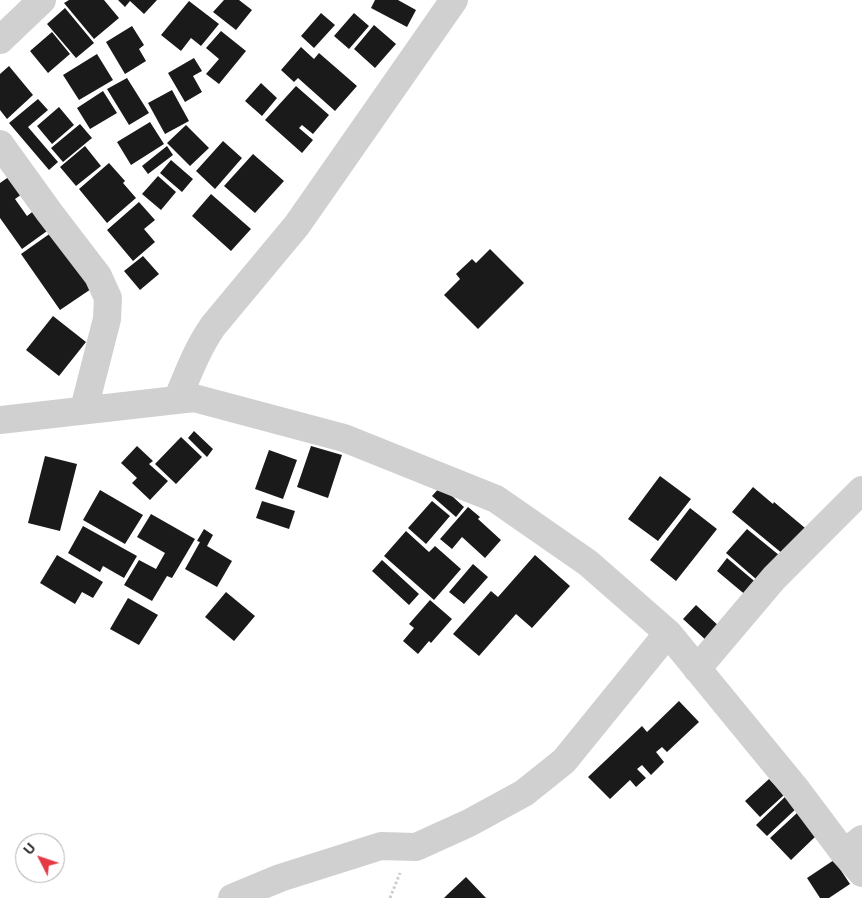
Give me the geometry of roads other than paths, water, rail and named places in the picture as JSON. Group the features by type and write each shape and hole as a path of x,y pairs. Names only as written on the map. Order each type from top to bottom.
{"street":[{"path":"0,40 42,0"},
{"path":"177,400 194,358 213,326 297,225 454,0"},
{"path":"0,144 98,276 108,298 107,319 84,410"},
{"path":"0,420 194,398 344,438 496,499 588,563 668,633 796,789 853,846 862,873"},
{"path":"697,669 774,578 862,490"},
{"path":"232,898 280,878 381,846 416,847 469,823 524,793 564,761 668,633"}]}
